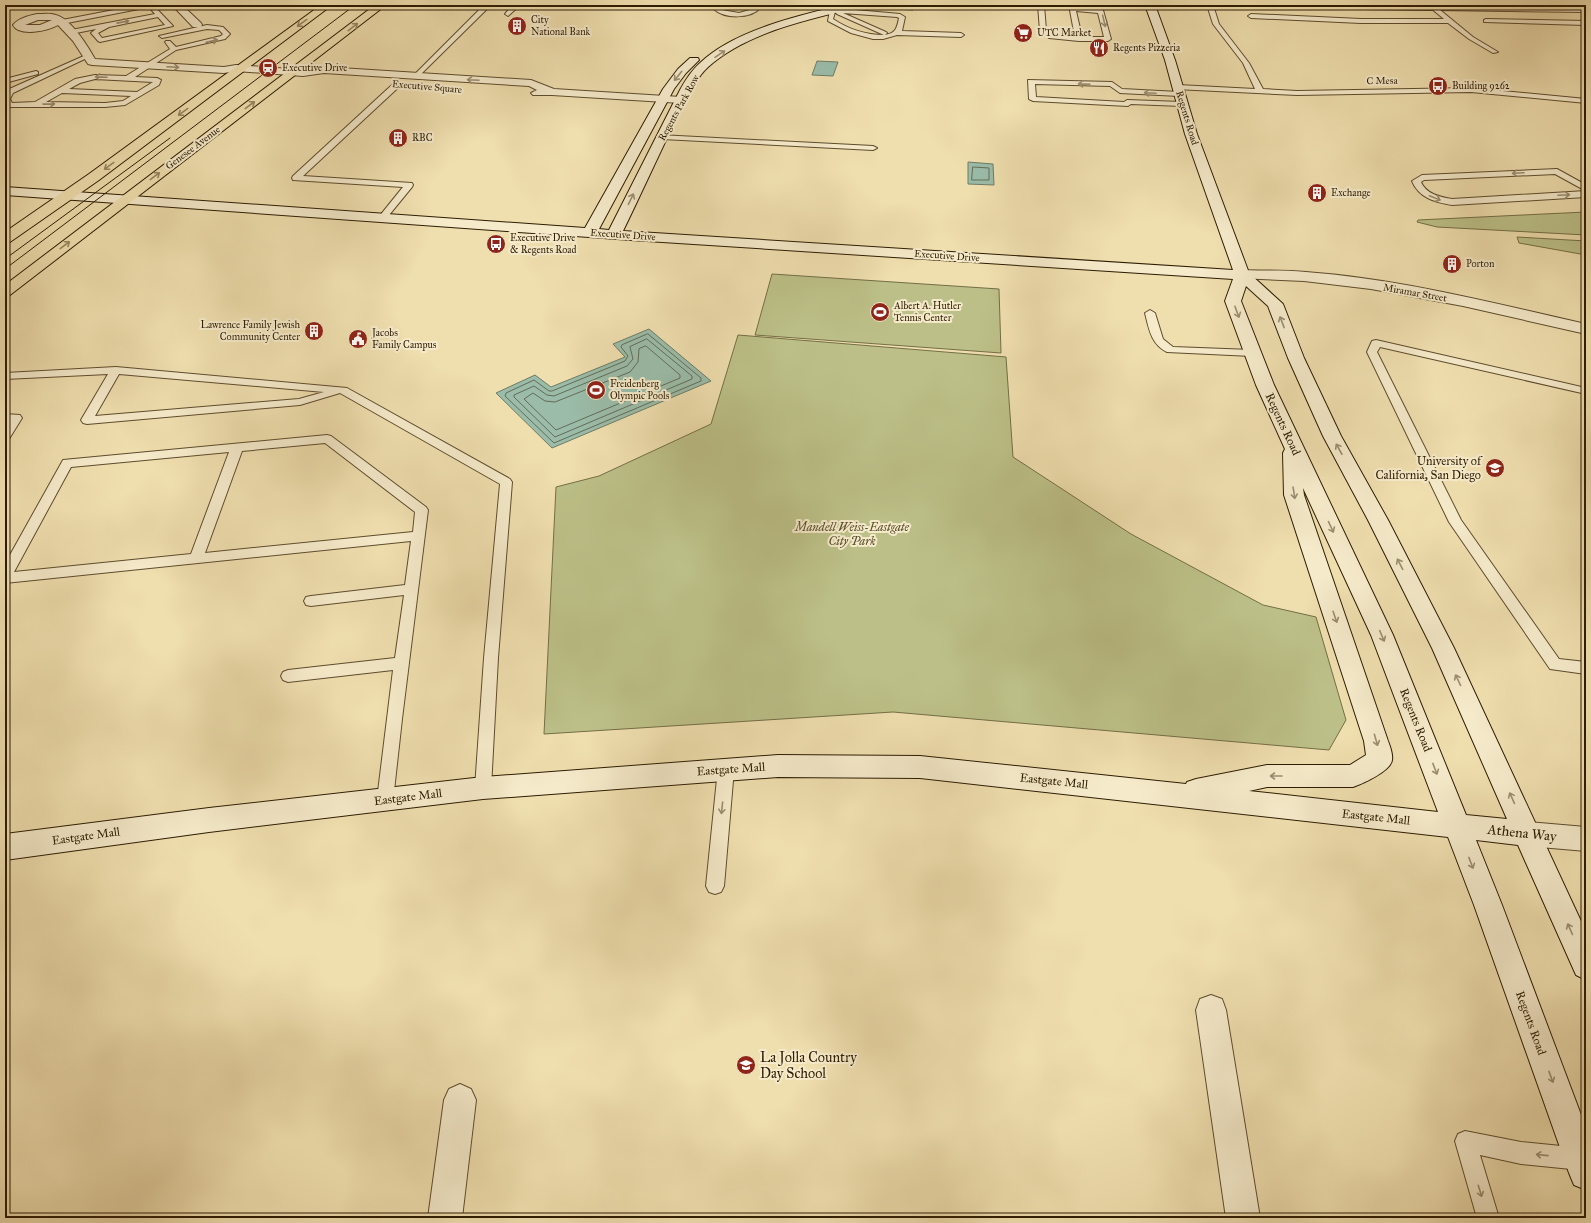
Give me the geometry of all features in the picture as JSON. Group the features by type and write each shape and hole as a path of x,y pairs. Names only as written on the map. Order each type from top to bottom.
{"main road":[{"path":"5,239 68,196 239,68 327,5"},
{"name":"Genesee Avenue","path":"5,292 124,200 299,72 381,5"}],"street":[{"path":"177,5 197,25"},
{"name":"Regents Park Row","path":"590,233 664,98 675,80 692,62 714,46 751,28 828,7 856,5"},
{"name":"Regents Road","path":"1150,5 1242,275 1233,301 1252,353 1265,385 1382,635 1457,826 1583,1166"},
{"path":"1291,5 1586,9"},
{"name":"Regents Park Row","path":"614,234 688,87 705,65 723,52 747,38 828,7"},
{"path":"70,32 31,29 19,27 18,25 24,20 42,17 57,18 70,32 92,62 224,70 239,68 235,62 162,56 109,53 88,56"},
{"path":"31,29 60,22"},
{"name":"Executive Square","path":"239,68 299,72 324,70 531,84 552,92"},
{"name":"Executive Square","path":"299,72 311,78 422,88"},
{"path":"402,86 415,77"},
{"path":"492,92 500,82"},
{"name":"Executive Square","path":"506,93 552,92 681,100"},
{"name":"Executive Drive","path":"5,191 590,233 1242,275"},
{"path":"1242,275 1276,304 1296,358 1332,436 1378,520 1443,648 1586,965"},
{"name":"Miramar Street","path":"1242,275 1304,276 1364,283 1463,301 1586,329"},
{"path":"1175,794 1267,776 1353,776 1380,760 1376,741 1294,495 1291,440"},
{"name":"Eastgate Mall","path":"5,847 208,820 483,788 778,766 920,767 1457,826"},
{"name":"Athena Way","path":"1457,826 1586,839"},
{"path":"1211,1010 1243,1218"},
{"path":"445,1218 460,1100"}],"lane":[{"path":"60,22 150,5 170,26 100,40 94,33 107,25"},
{"path":"415,77 487,5 514,7 508,14"},
{"path":"720,5 717,9 720,12 733,15 751,12 756,8 754,5"},
{"path":"1210,5 1216,24 1246,63 1260,91"},
{"path":"1041,6 1043,31 1049,36 1079,39 1108,39 1101,11 1073,7 1079,39"},
{"path":"1431,6 1471,38 1495,52"},
{"path":"828,7 884,33"},
{"path":"828,7 830,20 835,25 859,35 882,36 897,33 962,36"},
{"path":"828,7 898,15 902,17 897,33"},
{"path":"70,32 159,15"},
{"path":"1251,16 1360,21 1450,21"},
{"path":"1486,21 1586,23"},
{"path":"128,78 174,48 223,38 227,34 221,28 212,26 160,35 174,48"},
{"path":"38,104 78,81 95,77 157,80 156,83 124,102 105,105 38,104 7,106 6,98 10,92 88,56"},
{"path":"692,62 705,65"},
{"path":"5,81 62,67"},
{"path":"1031,82 1112,84 1120,91 1180,95 1128,102 1128,104 1033,99 1031,82"},
{"path":"382,218 409,185 296,178 402,86"},
{"name":"C Mesa","path":"1180,95 1260,91 1319,93 1471,90 1586,101"},
{"path":"61,91 138,94"},
{"path":"662,137 873,148"},
{"path":"1586,189 1557,171 1422,178 1416,181 1417,186 1431,197 1440,201 1452,202 1586,194"},
{"path":"1150,313 1158,340 1163,347 1171,350 1252,353"},
{"path":"1586,391 1376,343 1372,352 1455,522 1555,665 1586,668"},
{"path":"5,376 116,370 343,390 506,482 491,658 483,788"},
{"path":"116,370 87,420 300,402 343,390"},
{"path":"5,418 16,418 5,436"},
{"path":"5,577 67,463 327,439 422,510 385,800"},
{"path":"196,559 237,447"},
{"path":"5,577 419,536"},
{"path":"311,601 412,589"},
{"path":"288,676 402,663"},
{"path":"715,886 726,769"},
{"path":"1488,1218 1465,1141 1583,1166"}],"green space":[{"path":"876,5 913,5 913,10 869,7"},
{"path":"1586,212 1586,235 1437,227 1417,222 1418,220"},
{"path":"1517,237 1586,241 1586,255 1519,243"},
{"name":"Albert A. Hutler Tennis Center","path":"772,274 999,289 1001,353 755,335"},
{"name":"Mandell Weiss-Eastgate City Park","path":"738,335 1006,357 1013,457 1131,534 1263,605 1316,617 1346,720 1329,750 893,712 544,734 556,487 599,476 711,424"}],"water":[{"path":"817,61 838,62 833,76 812,75"},
{"path":"968,162 993,164 994,185 968,184"},
{"name":"Freidenberg Olympic Pools","path":"649,329 711,381 552,448 496,393 535,375 551,387 625,357 613,344"}],"tram line":[{"path":"5,269 355,5"},
{"path":"5,259 170,138"}],"place":[{"name":"City National Bank","path":"517,26"},
{"name":"UTC Market","path":"1023,33"},
{"name":"Regents Pizzeria","path":"1099,48"},
{"name":"Executive Drive","path":"268,68"},
{"name":"Building 9262","path":"1438,86"},
{"name":"RBC","path":"398,138"},
{"name":"Exchange","path":"1317,193"},
{"name":"Executive Drive & Regents Road","path":"496,244"},
{"name":"Porton","path":"1452,264"},
{"name":"Albert A. Hutler Tennis Center","path":"880,312"},
{"name":"Lawrence Family Jewish Community Center","path":"314,331"},
{"name":"Jacobs Family Campus","path":"358,339"},
{"name":"Freidenberg Olympic Pools","path":"596,390"},
{"name":"University of California, San Diego","path":"1495,468"},
{"name":"La Jolla Country Day School","path":"746,1065"}]}
